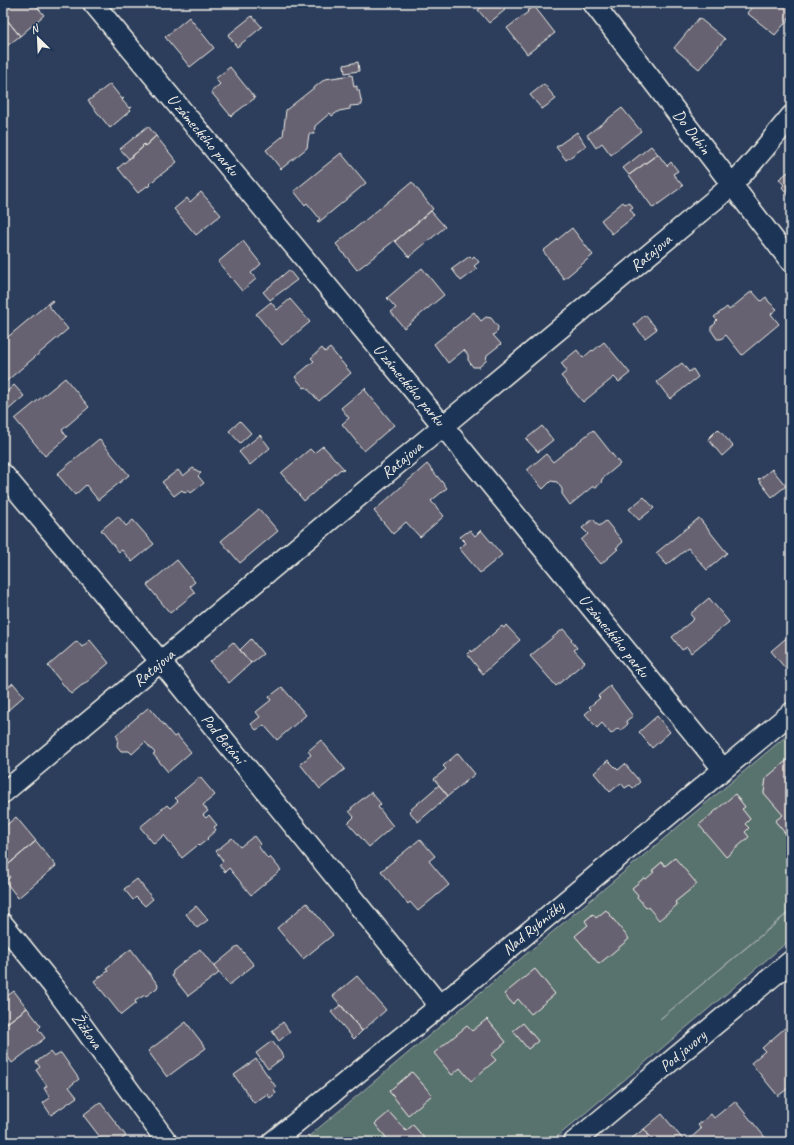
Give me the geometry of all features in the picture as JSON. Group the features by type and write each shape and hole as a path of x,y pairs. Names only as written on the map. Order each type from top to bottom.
{"street":[{"name":"U zámeckého parku","path":"93,3 443,426 723,769"},
{"name":"Do Dubin","path":"593,3 791,262"},
{"name":"Ratajova","path":"3,793 732,185 791,116"},
{"name":"Pod Betání","path":"3,474 161,662 440,1006"},
{"name":"Nad Rybníčky","path":"272,1142 440,1006 791,713"},
{"name":"Žižkova","path":"3,924 54,986 167,1142"},
{"name":"Pod javory","path":"574,1142 791,960"}],"green space":[{"path":"791,732 791,757 766,778 764,793 783,815 775,821 791,840 791,910 660,1019 791,911 791,939 551,1142 421,1142 425,1139 413,1125 406,1131 389,1112 375,1124 390,1142 302,1142","holes":["735,794 745,807 742,809 750,819 745,824 748,828 745,832 749,837 726,857 700,825","674,858 697,884 675,902 677,905 646,907 637,897 638,895 632,888 644,878 646,879 654,873 652,870 662,862 665,866","606,910 629,939 599,964 575,936 588,925 585,920 593,914 596,918","535,969 555,994 531,1014 518,999 513,1004 505,994","487,1019 506,1042 491,1055 496,1060 471,1081 460,1068 452,1075 435,1053 467,1026 472,1031","523,1023 538,1041 528,1049 513,1031","412,1072 432,1095 408,1115 389,1091"]}],"building":[{"path":"3,3 34,3 44,15 20,36 3,15"},
{"path":"488,3 500,3 505,10 489,23 478,10"},
{"path":"755,3 791,3 791,16 775,35 747,13"},
{"path":"534,6 555,33 527,54 507,28"},
{"path":"3,15 20,36 3,49"},
{"path":"252,16 262,27 237,47 228,35"},
{"path":"189,17 214,48 190,67 165,37"},
{"path":"699,18 725,39 699,69 674,48"},
{"path":"358,62 359,71 345,73 344,65"},
{"path":"230,67 255,98 231,116 211,92 220,84 215,79"},
{"path":"352,75 354,87 357,86 357,90 359,90 362,105 350,106 350,109 339,111 332,116 330,113 315,126 314,134 309,134 307,148 281,169 266,150 283,136 286,110 325,79"},
{"path":"110,84 122,99 124,98 122,100 129,108 132,107 130,109 131,110 110,128 88,101"},
{"path":"544,84 556,99 542,109 530,95"},
{"path":"622,108 641,131 611,155 602,143 596,148 587,135"},
{"path":"148,126 156,136 145,146 144,144 142,146 143,147 129,159 120,149"},
{"path":"577,132 586,146 566,160 556,147"},
{"path":"156,136 177,162 149,184 150,185 148,187 147,186 138,193 118,168 143,147 142,146 144,144 145,146"},
{"path":"651,146 658,154 629,175 623,168"},
{"path":"341,153 366,183 319,222 317,221 320,219 307,203 305,205 294,191"},
{"path":"658,154 667,166 671,162 678,171 673,174 683,186 653,208 629,175"},
{"path":"791,170 791,199 782,187 784,185 779,179"},
{"path":"412,182 433,209 357,270 336,244"},
{"path":"201,192 221,215 196,235 174,209 187,198 190,202"},
{"path":"623,202 625,204 629,202 633,207 630,209 635,216 612,234 601,220"},
{"path":"431,211 445,227 409,257 395,241"},
{"path":"572,228 593,255 564,279 543,251"},
{"path":"243,241 261,264 251,273 256,279 242,291 218,262"},
{"path":"470,256 472,258 474,256 479,262 474,266 477,269 461,281 452,269"},
{"path":"422,268 444,295 404,328 391,312 396,308 387,298"},
{"path":"289,270 297,280 270,300 263,292"},
{"path":"752,291 761,301 766,297 777,309 771,314 779,324 742,355 726,335 721,339 717,339 711,330 711,327 717,320 714,317 727,307 729,310"},
{"path":"290,299 310,322 282,345 256,314 271,302 277,310"},
{"path":"52,300 53,301 48,305 68,329 3,384 3,341"},
{"path":"474,312 481,321 486,317 491,318 498,327 497,332 493,335 501,344 487,355 486,361 479,367 473,367 464,350 448,363 434,344"},
{"path":"645,315 657,329 645,338 634,325"},
{"path":"604,342 630,373 619,382 614,377 583,402 561,376 567,371 561,363 577,350 583,358"},
{"path":"322,348 325,352 330,348 351,373 319,401 306,387 304,388 295,377 314,361 311,358"},
{"path":"682,363 689,372 693,369 698,377 670,399 657,382"},
{"path":"65,378 89,407 62,430 67,437 45,456 15,419"},
{"path":"14,385 24,396 7,411 3,405 3,395"},
{"path":"365,388 365,390 394,425 364,451 342,424 349,418 341,408"},
{"path":"240,421 251,433 240,443 229,431"},
{"path":"542,426 553,440 538,452 526,439"},
{"path":"718,429 733,446 722,456 708,439"},
{"path":"593,430 620,464 602,479 601,483 596,487 592,487 570,505 562,494 562,489 557,482 551,481 543,489 527,470 546,454 553,462"},
{"path":"260,435 270,448 250,465 239,452"},
{"path":"99,439 129,475 98,500 86,485 75,495 57,474"},
{"path":"323,446 344,469 341,469 304,501 281,473 310,449 314,453"},
{"path":"427,464 447,488 431,501 444,516 420,537 406,522 393,534 374,511"},
{"path":"193,468 201,473 198,476 204,483 191,493 189,490 185,493 182,490 174,496 162,482 178,470 183,476"},
{"path":"772,469 786,486 772,497 758,479"},
{"path":"644,497 654,508 639,520 629,509"},
{"path":"259,509 278,531 240,563 221,541"},
{"path":"118,516 126,526 133,520 154,544 132,562 122,550 119,552 101,530"},
{"path":"699,518 727,553 707,570 688,548 667,565 656,553"},
{"path":"593,519 599,526 606,521 623,542 616,548 618,549 601,564 581,540 588,534 582,528"},
{"path":"470,530 475,536 481,530 502,555 480,573 459,548 466,543 460,537"},
{"path":"177,560 195,582 190,586 195,593 170,613 147,585"},
{"path":"709,598 729,622 691,653 687,647 682,650 672,637 694,619 690,614"},
{"path":"506,625 520,640 483,674 467,654 471,650 472,652 502,626 504,628"},
{"path":"563,629 572,639 571,640 577,648 574,650 585,662 556,686 530,656"},
{"path":"791,634 791,671 790,674 771,651"},
{"path":"251,639 263,654 251,663 240,650"},
{"path":"90,640 109,663 71,694 48,666 77,641 82,647"},
{"path":"233,642 251,663 229,683 210,662"},
{"path":"13,683 24,696 7,711 3,707 3,691"},
{"path":"610,686 633,716 626,721 628,724 620,731 618,728 611,734 602,723 597,728 585,714 591,709 589,707 600,698 598,696"},
{"path":"282,687 306,715 277,740 264,725 256,730 251,724 260,717 256,712 271,700 269,697"},
{"path":"149,707 174,737 177,735 191,752 168,772 153,754 155,753 145,742 132,754 129,751 121,751 117,746 118,738 116,735"},
{"path":"657,716 670,732 652,748 639,732"},
{"path":"321,740 345,769 320,789 300,764 311,755 308,751"},
{"path":"458,753 475,774 448,796 434,779 446,769 443,766"},
{"path":"791,757 791,840 775,821 783,815 764,793 766,778"},
{"path":"608,760 618,770 625,764 640,782 633,788 630,785 625,788 621,783 610,792 594,773"},
{"path":"200,777 215,795 203,805 208,811 203,815 206,818 209,815 217,825 214,827 216,830 207,838 208,839 182,858 164,835 154,844 140,827 167,805 170,808 178,801 175,798"},
{"path":"439,785 448,796 418,822 409,811"},
{"path":"371,792 381,804 378,807 393,826 369,847 348,823 354,817 349,811 352,809 351,808"},
{"path":"735,794 745,807 742,809 750,819 745,824 749,828 745,832 749,837 726,857 699,825"},
{"path":"16,817 36,841 3,869 3,828"},
{"path":"254,836 260,844 258,846 268,859 270,857 281,870 251,895 229,868 225,872 219,865 223,861 216,851 232,838 240,847"},
{"path":"420,839 435,856 429,861 449,885 418,911 410,902 408,904 381,871"},
{"path":"36,841 56,866 18,898 5,881 10,877 3,869"},
{"path":"675,858 697,884 675,902 677,905 659,920 637,897 638,895 632,888 644,878 646,879 662,862 665,866"},
{"path":"137,879 153,899 145,906 136,897 133,900 124,889"},
{"path":"307,903 333,935 303,959 277,928"},
{"path":"196,906 208,920 197,928 186,914"},
{"path":"606,910 629,939 599,964 575,936 588,925 585,921 593,914 596,918"},
{"path":"238,946 254,965 229,985 214,966"},
{"path":"131,949 158,985 157,988 146,996 145,995 135,1001 136,1003 121,1015 94,981 108,971 106,968"},
{"path":"200,949 219,973 188,996 172,976 173,971"},
{"path":"535,969 555,994 531,1014 518,999 513,1004 504,994"},
{"path":"357,976 386,1010 362,1031 333,996"},
{"path":"14,991 27,1008 3,1026 3,999"},
{"path":"341,1005 362,1031 354,1039 331,1012"},
{"path":"27,1008 41,1026 38,1029 45,1038 12,1063 3,1050 3,1026"},
{"path":"487,1019 506,1042 491,1055 496,1060 471,1081 460,1068 452,1075 434,1053 467,1026 472,1031"},
{"path":"186,1022 206,1048 167,1077 148,1051"},
{"path":"283,1022 290,1032 279,1041 272,1031"},
{"path":"523,1023 538,1041 528,1049 513,1031"},
{"path":"786,1027 790,1031 791,1030 791,1086 778,1096 751,1063 765,1051 762,1048"},
{"path":"272,1041 284,1057 268,1069 256,1053"},
{"path":"50,1052 54,1057 61,1053 79,1079 69,1087 77,1097 51,1115 43,1103 50,1098 44,1088 47,1086 36,1070 40,1067 36,1062"},
{"path":"256,1059 276,1087 274,1089 276,1093 270,1098 267,1094 254,1103 234,1075"},
{"path":"412,1072 432,1095 408,1115 389,1091"},
{"path":"735,1101 769,1142 686,1142 701,1129 698,1125 711,1114 714,1118"},
{"path":"100,1102 126,1136 119,1142 92,1142 100,1137 83,1115"},
{"path":"389,1112 406,1131 413,1125 425,1139 421,1142 390,1142 375,1124"},
{"path":"662,1114 685,1142 654,1142 644,1129"},
{"path":"644,1129 654,1142 627,1142"}]}
